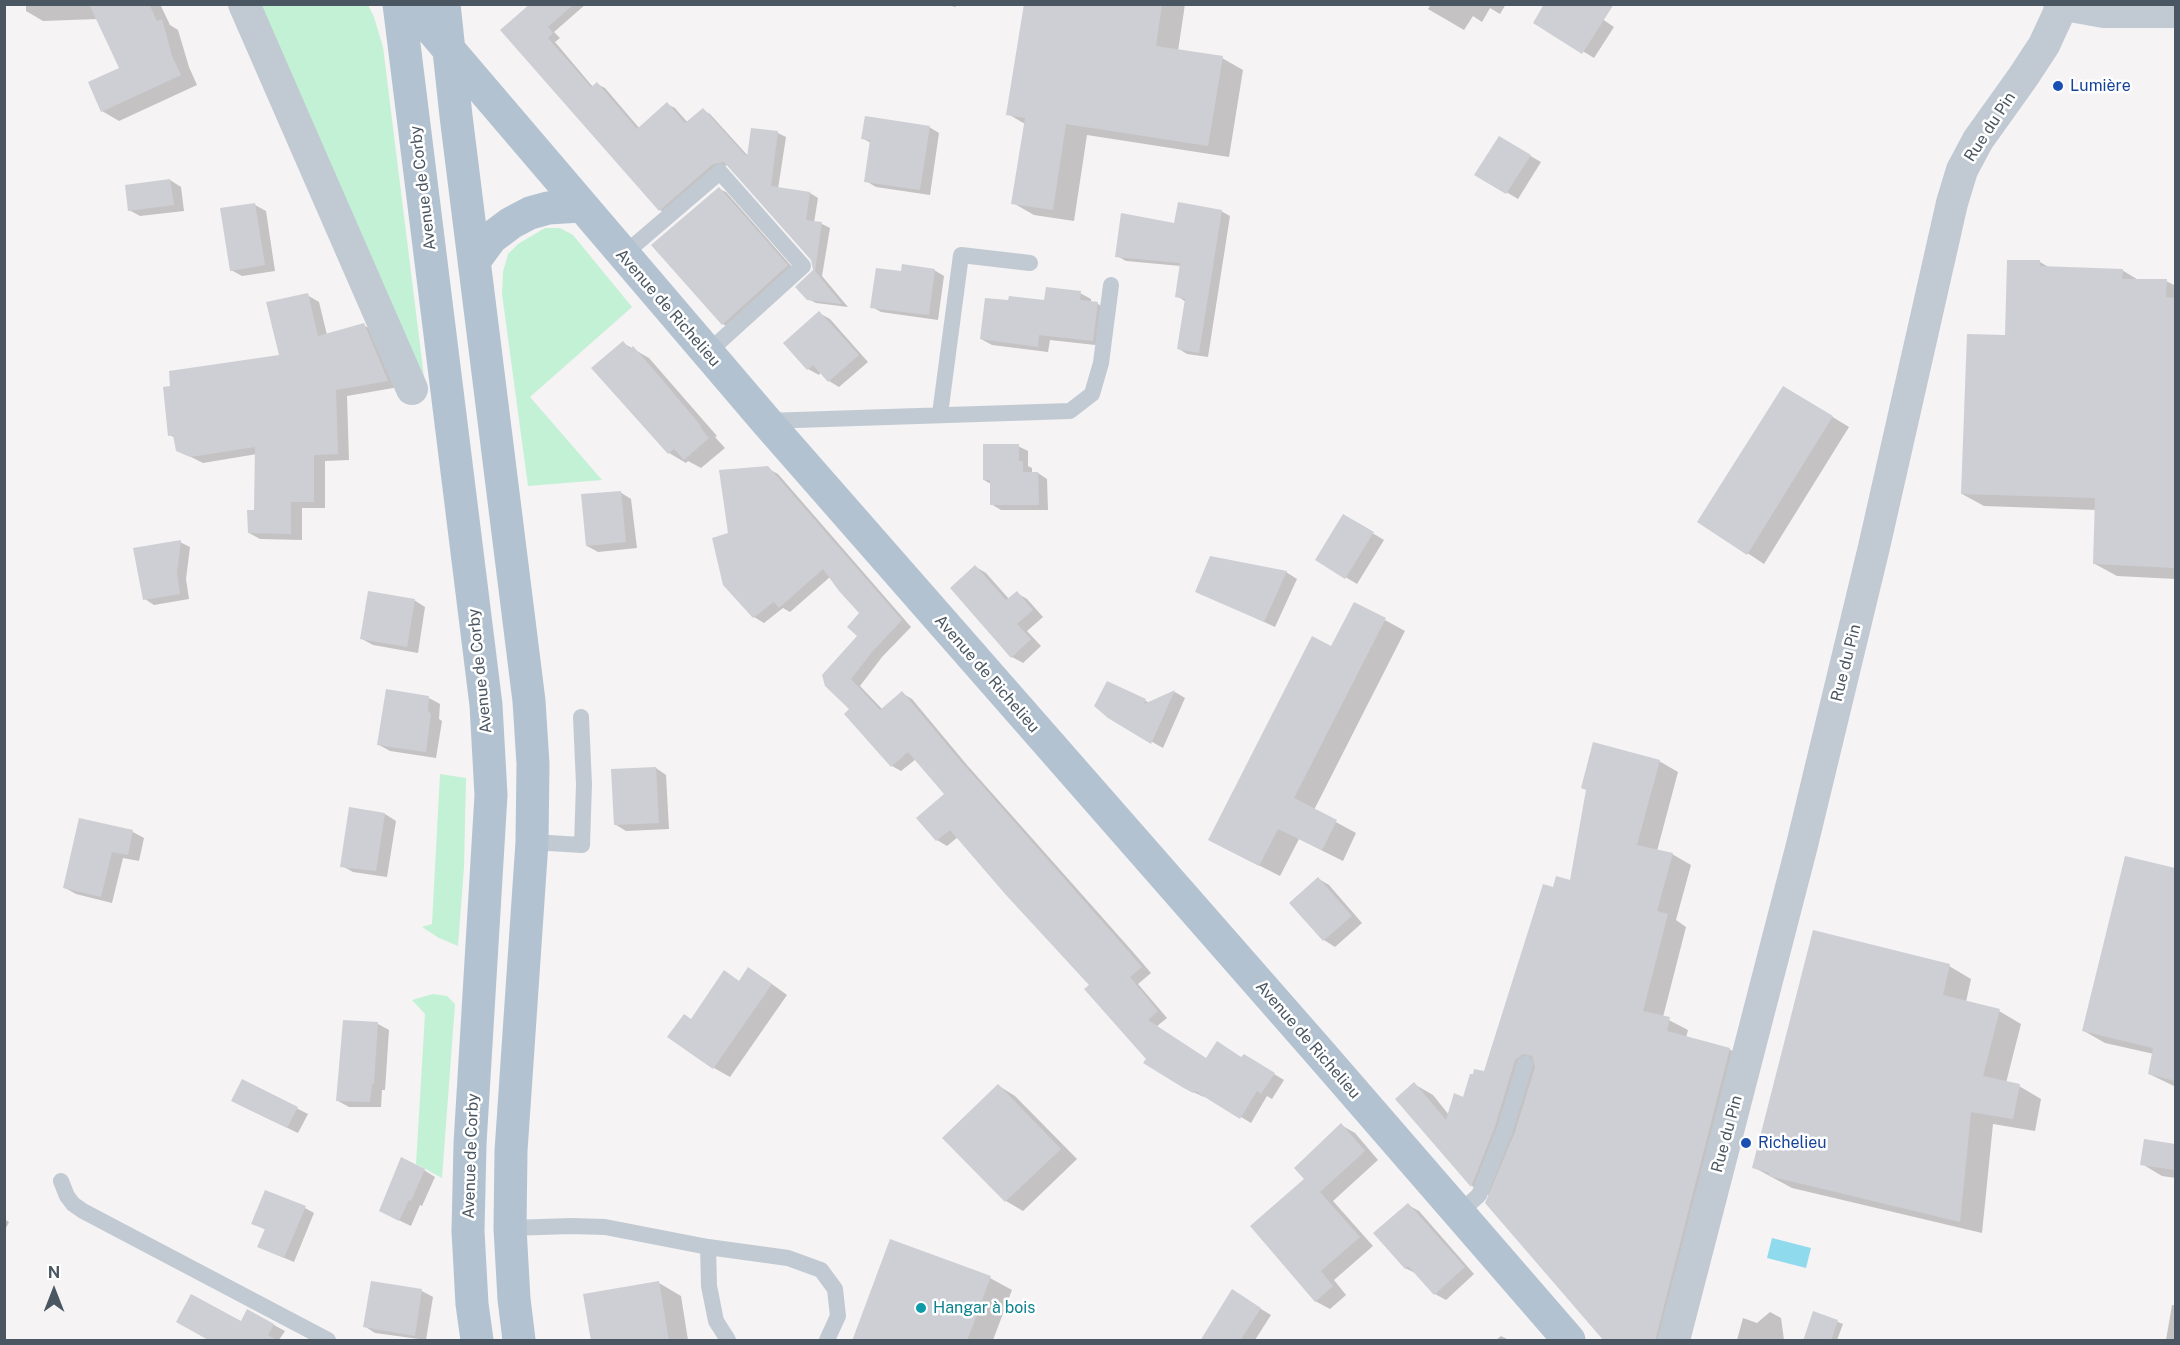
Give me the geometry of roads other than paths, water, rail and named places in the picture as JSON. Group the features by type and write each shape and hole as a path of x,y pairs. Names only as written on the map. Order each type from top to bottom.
{"main road":[{"name":"Avenue de Corby","path":"399,4 486,705 490,795 470,1144 468,1232 472,1305 477,1341"},
{"name":"Avenue de Richelieu","path":"410,4 707,353 1569,1341"},
{"path":"444,4 529,701 533,764 532,842 511,1151 510,1228 513,1299 519,1341"},
{"path":"475,260 491,238 511,223 530,213 548,208 581,206"}],"street":[{"path":"244,4 412,389"},
{"path":"2060,5 2104,12 2175,12"},
{"name":"Rue du Pin","path":"1674,1341 1805,834 1874,547 1952,203 1962,170 1978,140 2044,45 2060,5"}],"lane":[{"path":"623,255 720,172 803,266 707,353"},
{"path":"940,414 961,255 1030,263"},
{"path":"766,421 1070,411 1092,394 1101,363 1111,285"},
{"path":"532,842 582,845 584,784 581,717"},
{"path":"1458,1214 1479,1196 1505,1129 1525,1064"},
{"path":"61,1181 67,1196 83,1211 328,1341"},
{"path":"510,1228 605,1227 708,1247 788,1258 821,1270 835,1290 838,1316 827,1341"},
{"path":"708,1247 709,1286 716,1322 728,1341"}],"water":[{"path":"1772,1238 1811,1248 1806,1268 1767,1258"}],"place":[{"name":"Lumière","path":"2058,86"},
{"name":"Richelieu","path":"1746,1143"},
{"name":"Hangar à bois","path":"921,1308"}]}
